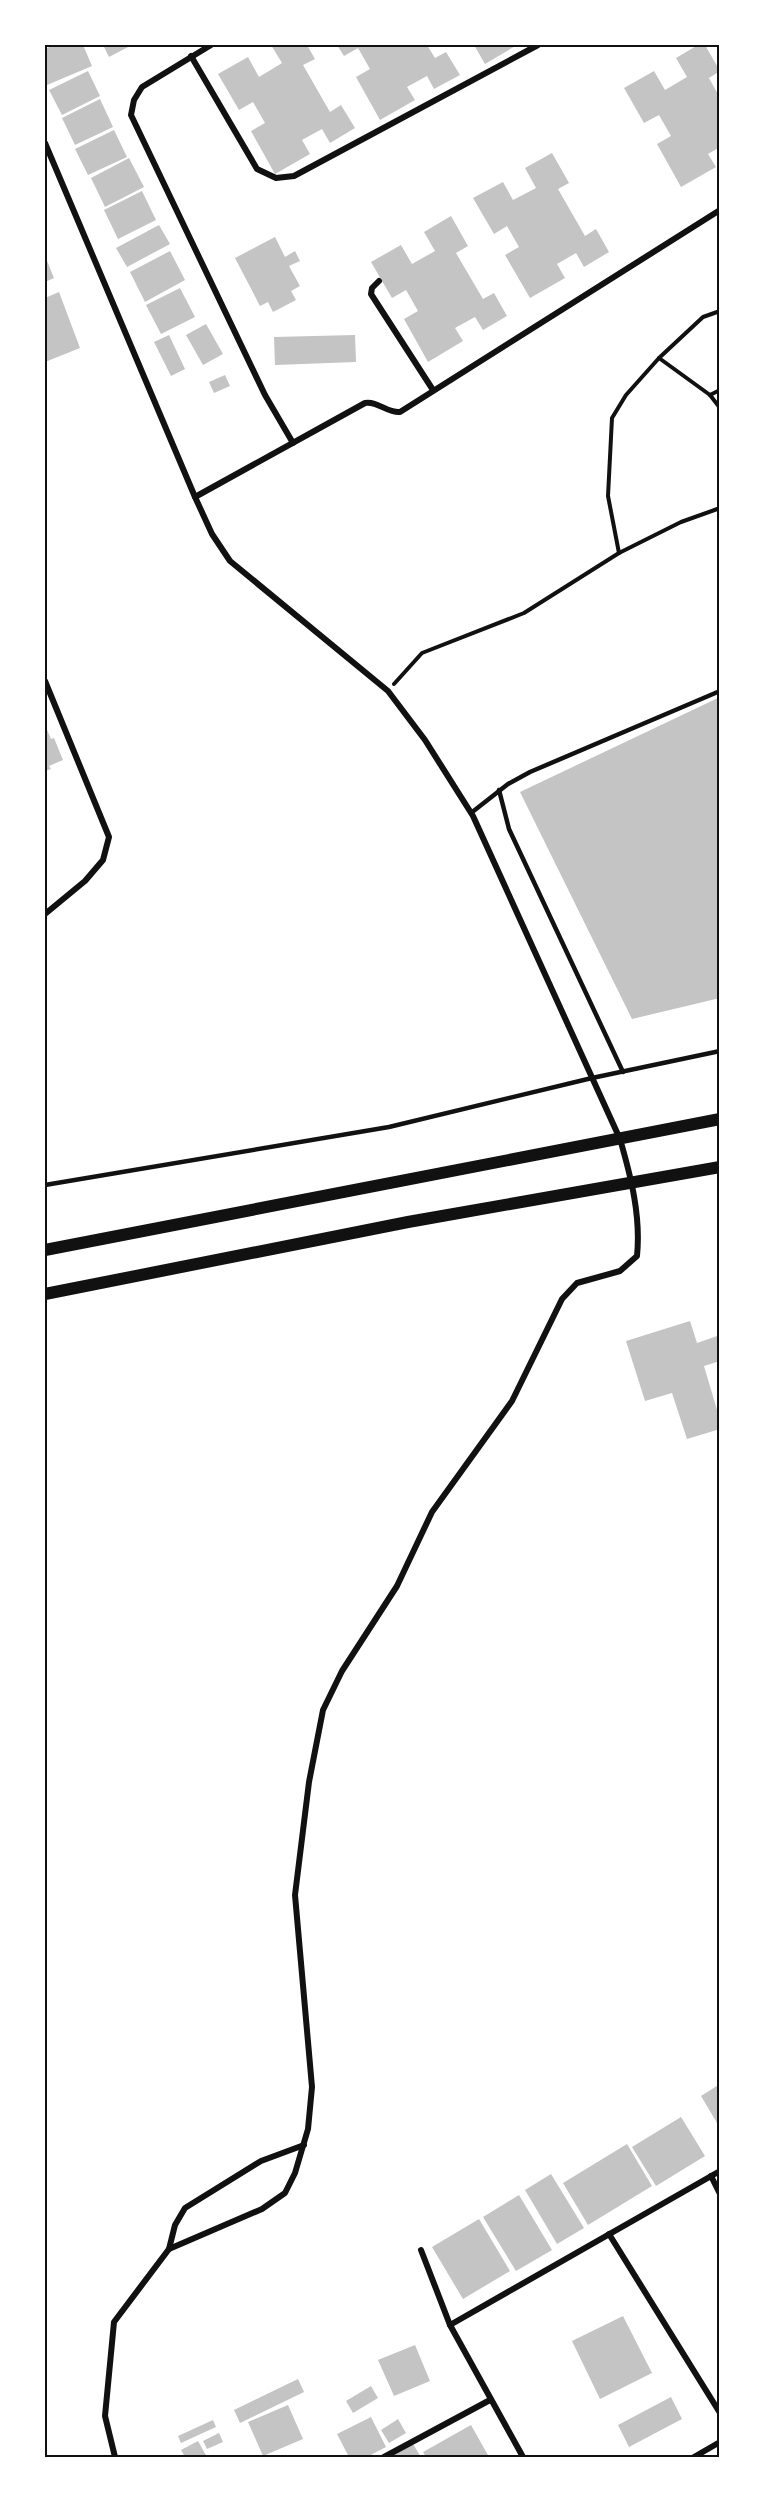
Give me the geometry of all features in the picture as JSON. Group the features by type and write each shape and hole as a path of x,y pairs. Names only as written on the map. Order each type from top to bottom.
{"main road":[{"path":"45,1250 720,1119"},
{"path":"45,1294 408,1221 633,1184 720,1167"}],"street":[{"path":"211,45 142,87 134,99 131,115 265,395 293,443"},
{"path":"191,56 257,169 276,178 294,176 538,45"},
{"path":"45,142 212,534 230,561 388,691 425,740 471,813 620,1139 633,1184 637,1256 620,1271 577,1283 562,1299 512,1401 432,1512 397,1586 342,1671 324,1710 309,1782 295,1895 312,2087 304,2145 285,2193 262,2209 169,2249"},
{"path":"195,497 365,403 372,402 393,412 400,412 720,210"},
{"path":"379,281 372,288 371,294 433,390"},
{"path":"45,681 109,837 104,860 86,881 45,914"},
{"path":"115,2457 105,2416 114,2322 169,2249 175,2225 185,2208 261,2161 304,2145"},
{"path":"450,2325 720,2171"},
{"path":"711,2176 720,2194"},
{"path":"609,2234 720,2413"},
{"path":"421,2250 450,2325 523,2457"},
{"path":"384,2457 490,2400"},
{"path":"694,2457 720,2442"}],"lane":[{"path":"471,813 499,790 530,772 720,691"},
{"path":"499,790 509,829 623,1072"},
{"path":"45,1185 389,1127 592,1077 720,1051"}],"path":[{"path":"619,553 608,496 612,418 626,395 659,358 703,316 720,311"},
{"path":"659,358 710,395 720,408"},
{"path":"710,395 720,390"},
{"path":"388,691 422,653 524,613 619,553 681,522 720,508"}],"building":[{"path":"54,45 83,45 92,66 47,85 45,49"},
{"path":"103,45 132,45 109,57"},
{"path":"271,45 307,45 315,59 303,65 330,112 341,105 355,128 330,143 322,129 302,140 310,154 275,174 251,131 265,123 253,102 239,110 218,74 248,57 259,77 282,63"},
{"path":"337,45 427,45 435,58 446,52 460,75 434,89 427,76 407,87 415,100 380,120 356,77 370,69 358,48 344,56"},
{"path":"474,45 517,45 485,64"},
{"path":"698,45 705,45 720,71 709,78 720,98 720,147 708,154 716,167 681,187 657,144 671,136 659,115 644,123 624,88 654,71 665,90 687,77 676,58"},
{"path":"88,71 100,96 62,115 49,90"},
{"path":"100,99 113,127 75,145 62,118"},
{"path":"114,130 127,157 88,175 75,149"},
{"path":"552,153 569,183 558,189 585,236 596,229 609,252 584,267 576,253 557,264 565,278 530,298 505,255 519,247 507,226 494,234 473,198 503,182 513,200 536,188 525,168"},
{"path":"129,158 144,187 105,207 91,178"},
{"path":"142,191 156,220 118,239 104,210"},
{"path":"451,216 468,246 456,253 483,299 494,293 507,316 483,330 475,317 455,328 463,341 428,362 404,319 418,311 406,290 392,298 371,262 401,245 412,264 435,251 424,232"},
{"path":"159,225 170,244 127,267 116,248"},
{"path":"275,237 285,257 295,251 300,261 289,266 300,286 291,291 296,300 273,312 268,302 260,306 235,258"},
{"path":"170,251 185,280 145,302 130,272"},
{"path":"45,256 54,278 45,282"},
{"path":"180,288 195,317 161,334 146,305"},
{"path":"59,292 80,348 45,362 45,298"},
{"path":"206,324 223,354 203,365 186,335"},
{"path":"169,335 185,369 171,376 154,342"},
{"path":"355,335 356,362 275,365 274,337"},
{"path":"225,375 230,386 214,393 209,382"},
{"path":"720,697 720,998 632,1019 520,792"},
{"path":"45,725 51,739 54,738 63,760 49,766 51,769 45,771"},
{"path":"690,1321 697,1343 720,1335 720,1361 704,1366 720,1420 720,1429 687,1439 672,1393 645,1401 626,1341"},
{"path":"720,2084 720,2128 701,2096"},
{"path":"681,2117 705,2156 656,2186 632,2147"},
{"path":"627,2144 652,2186 588,2225 563,2183"},
{"path":"551,2174 584,2228 557,2244 525,2190"},
{"path":"519,2195 552,2250 516,2271 483,2217"},
{"path":"479,2219 510,2271 463,2299 432,2247"},
{"path":"623,2316 652,2373 600,2399 572,2341"},
{"path":"415,2345 430,2381 394,2396 378,2360"},
{"path":"298,2379 304,2392 240,2423 234,2410"},
{"path":"371,2386 378,2398 353,2413 346,2401"},
{"path":"671,2397 682,2419 629,2447 618,2425"},
{"path":"288,2405 303,2439 263,2456 248,2422"},
{"path":"371,2417 386,2447 367,2457 349,2457 337,2434"},
{"path":"398,2419 406,2433 389,2443 381,2430"},
{"path":"213,2420 216,2427 181,2443 178,2436"},
{"path":"471,2425 489,2457 426,2457 423,2452"},
{"path":"219,2433 223,2442 207,2449 203,2441"},
{"path":"198,2441 207,2457 185,2457 181,2450"},
{"path":"413,2444 421,2457 391,2457"}]}
